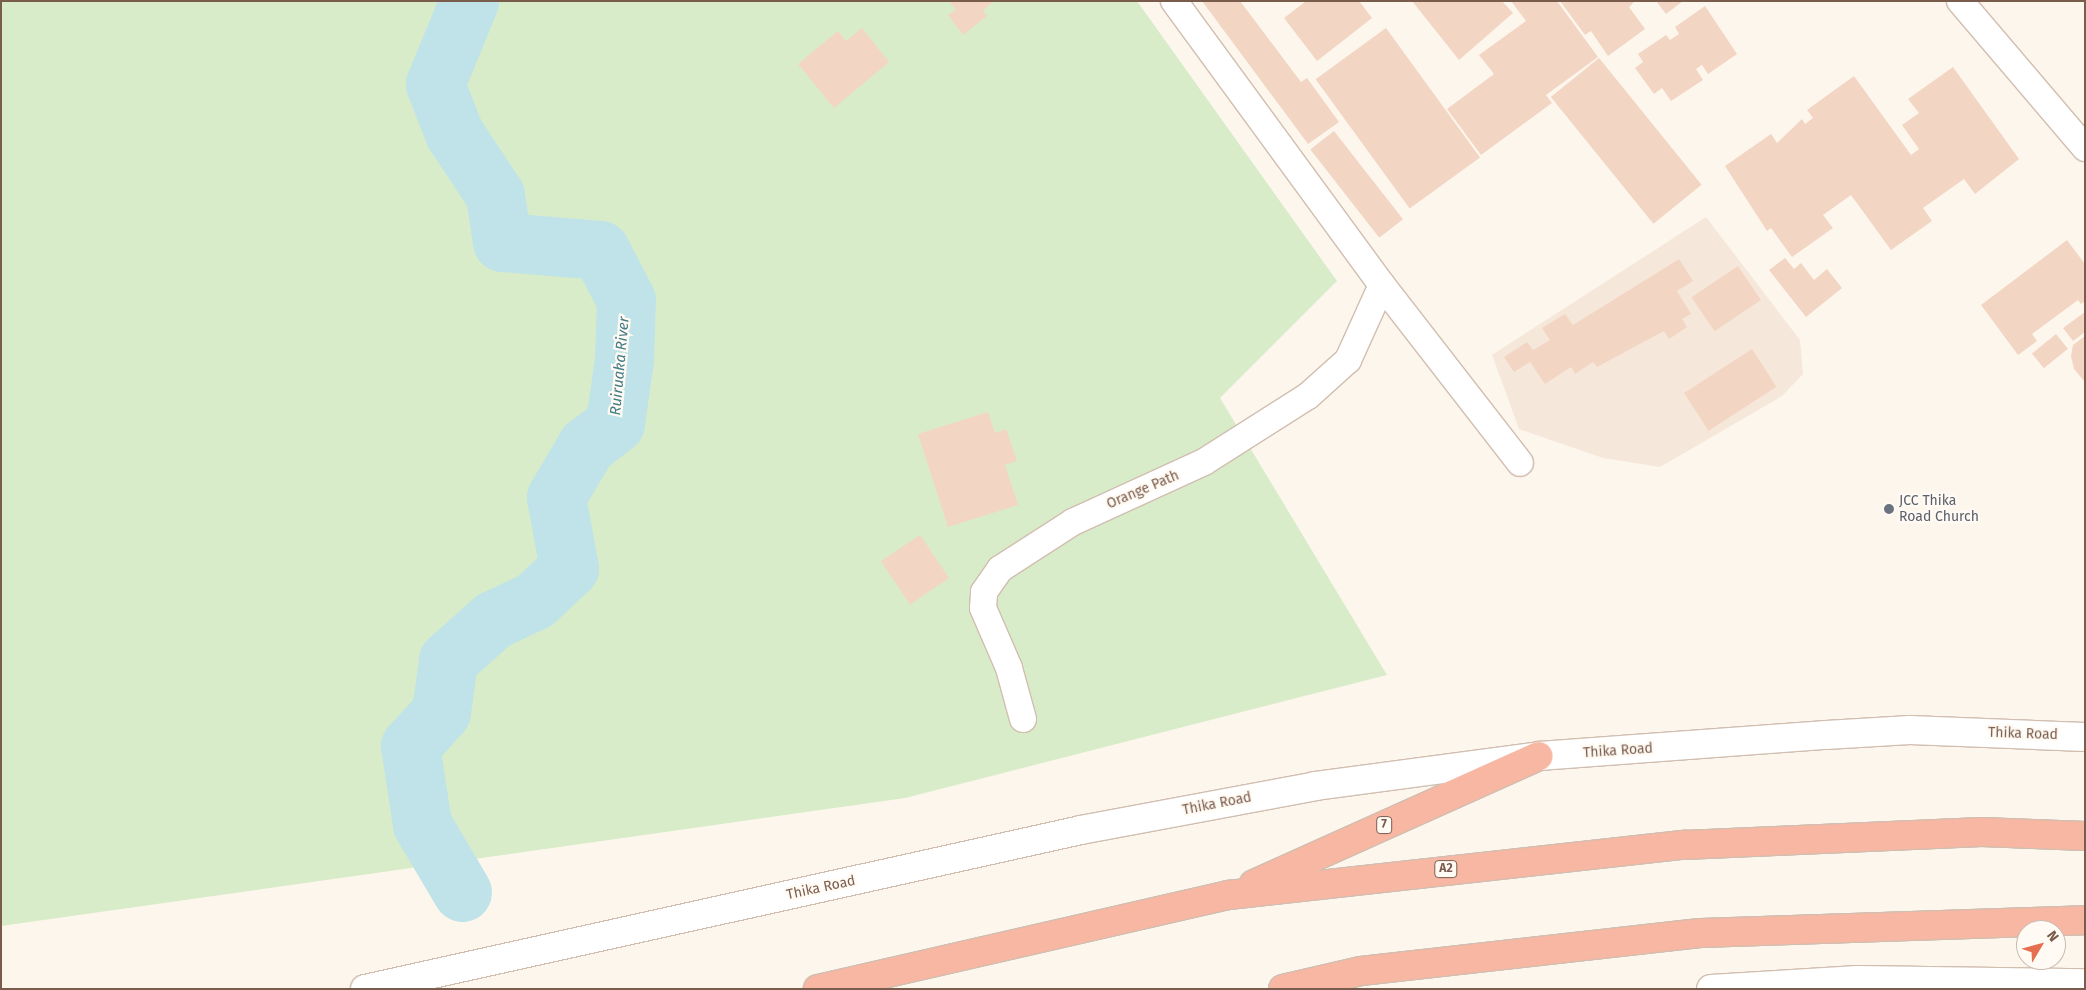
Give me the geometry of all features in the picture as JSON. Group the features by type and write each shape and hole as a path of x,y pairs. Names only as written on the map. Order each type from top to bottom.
{"highway":[{"name":"7","path":"1229,895 1539,756"},
{"name":"A2","path":"818,989 1229,895 1684,845 1982,832 2085,836"},
{"path":"1283,989 1361,971 1700,933 2085,920"}],"main road":[{"name":"Thika Road","path":"365,989 1081,830 1314,786 1539,756 1910,730 2085,737"},
{"path":"1711,989 1858,980 2085,983"}],"street":[{"path":"1174,1 1382,285 1520,463"},
{"path":"1960,1 2085,148"},
{"name":"Orange Path","path":"1023,719 1009,668 983,608 984,592 995,575 1045,538 1204,462 1312,392 1348,360 1382,285"}],"shaded area":[{"path":"1706,217 1800,340 1803,374 1782,396 1660,467 1603,458 1519,429 1492,355"}],"green space":[{"path":"1,1 1137,1 1337,281 1220,398 1387,675 905,798 1,926"}],"building":[{"path":"949,1 994,1 983,10 987,16 963,35 948,15 956,10"},
{"path":"1202,1 1240,1 1301,82 1307,78 1339,122 1308,144"},
{"path":"1306,1 1359,1 1372,18 1317,61 1284,18"},
{"path":"1412,1 1502,1 1513,13 1459,60"},
{"path":"1511,1 1557,1 1598,57 1546,95 1552,103 1481,155 1447,109 1494,74 1479,55 1526,21"},
{"path":"1560,1 1635,1 1629,7 1645,29 1608,56 1591,31 1585,35"},
{"path":"1656,1 1683,1 1666,14"},
{"path":"1705,6 1737,54 1708,74 1702,65 1696,69 1703,80 1671,101 1662,88 1654,94 1635,68 1643,62 1638,54 1666,35 1670,40 1679,34 1675,27"},
{"path":"862,28 889,62 834,108 798,64 838,31 846,41"},
{"path":"1386,28 1480,157 1410,209 1316,79"},
{"path":"1599,58 1702,185 1653,224 1551,97"},
{"path":"1953,67 2019,159 1975,194 1964,179 1923,208 1932,221 1891,250 1851,195 1823,215 1833,228 1792,257 1771,228 1767,231 1725,166 1771,134 1777,143 1802,119 1805,124 1813,118 1807,110 1854,76 1911,155 1919,149 1902,125 1919,113 1908,99"},
{"path":"1334,131 1403,219 1379,238 1310,149"},
{"path":"2067,240 2085,264 2085,301 2081,304 2078,300 2032,334 2037,341 2018,355 1981,305"},
{"path":"1785,258 1794,269 1801,263 1814,280 1827,269 1842,288 1806,317 1769,270"},
{"path":"1679,259 1693,281 1677,291 1691,314 1682,319 1687,327 1669,339 1664,331 1597,367 1593,362 1575,374 1571,367 1545,384 1530,362 1514,372 1504,357 1527,342 1533,350 1550,340 1542,328 1565,314 1573,325"},
{"path":"1738,266 1761,300 1715,331 1692,297"},
{"path":"2085,312 2085,332 2073,341 2063,328"},
{"path":"2056,334 2068,349 2044,368 2032,354"},
{"path":"2085,336 2085,382 2074,369 2071,356 2073,345"},
{"path":"1752,349 1777,387 1709,431 1684,393"},
{"path":"988,412 995,433 1006,429 1017,461 1005,465 1018,505 948,527 918,434"},
{"path":"920,535 949,578 910,604 881,561"}],"waterway":[{"name":"Ruiruaka River","path":"462,892 422,824 410,746 441,712 448,660 493,620 535,600 569,568 556,497 586,446 615,423 624,359 626,300 600,250 502,242 495,195 454,133 435,84 469,1"}],"place":[{"name":"JCC Thika Road Church","path":"1889,509"}]}
